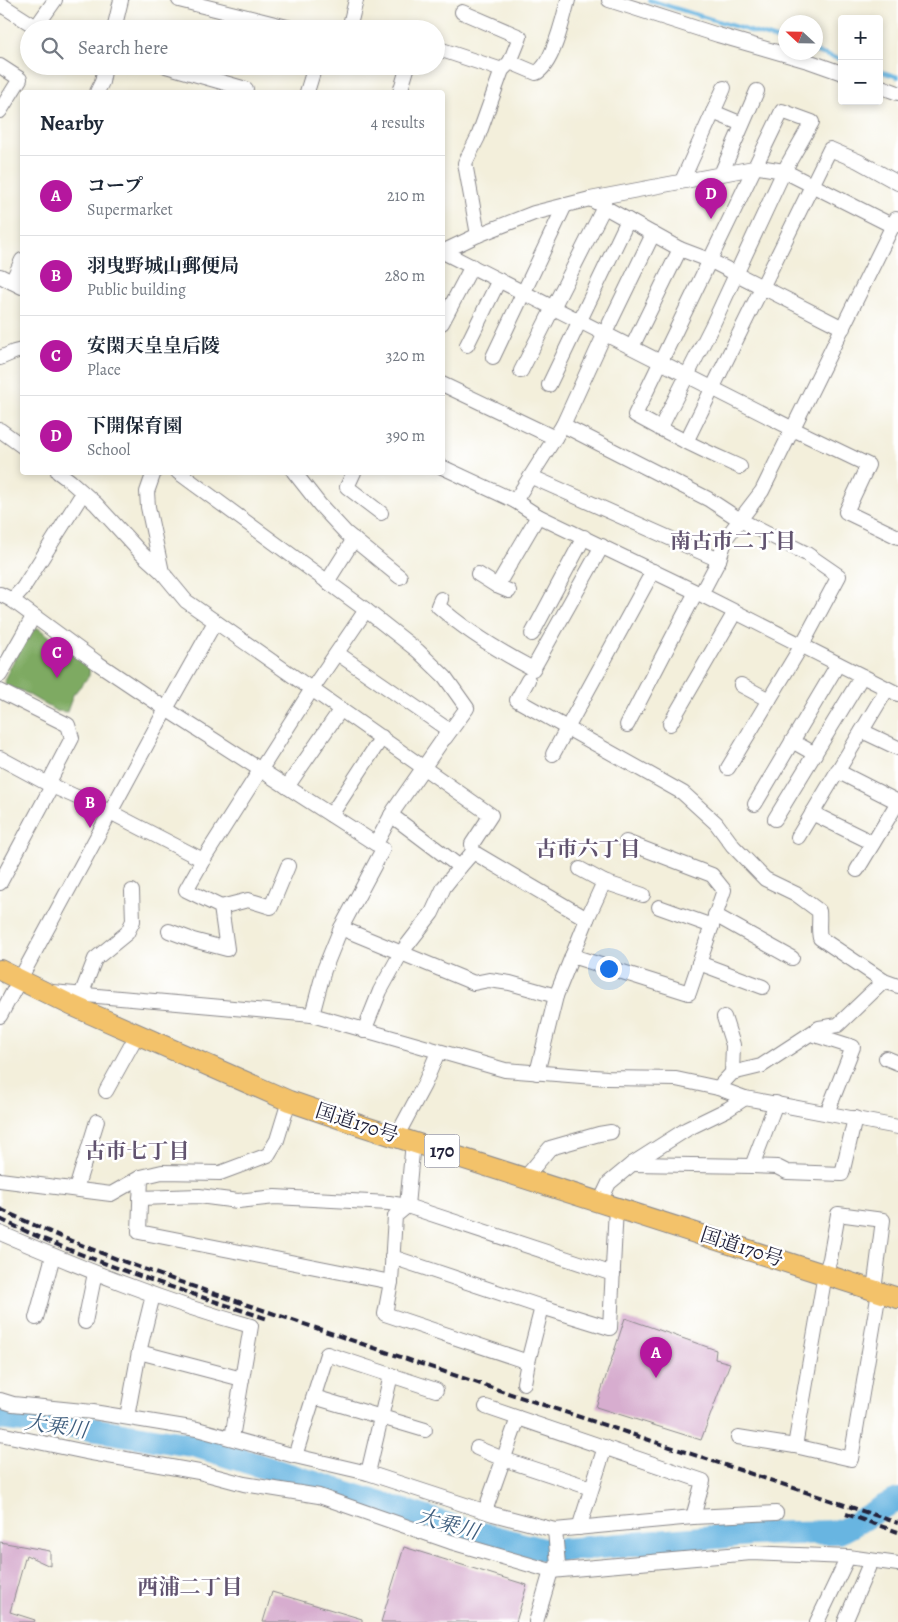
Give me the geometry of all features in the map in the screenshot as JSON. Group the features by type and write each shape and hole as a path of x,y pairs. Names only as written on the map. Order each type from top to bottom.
{"highway":[{"name":"国道170号","path":"0,970 44,991 76,1000 138,1033 289,1101 884,1293"}],"street":[{"path":"41,20 55,0"},
{"path":"116,20 121,0"},
{"path":"351,20 356,0"},
{"path":"445,50 536,73 542,70 550,59 568,0"},
{"path":"609,0 838,72"},
{"path":"185,1 260,20"},
{"path":"0,4 24,20"},
{"path":"462,12 520,37 466,163 478,235"},
{"path":"0,66 20,79 0,111"},
{"path":"98,90 103,75"},
{"path":"197,75 246,89"},
{"path":"308,90 312,75"},
{"path":"401,90 405,75"},
{"path":"883,87 898,93"},
{"path":"682,181 724,88"},
{"path":"720,174 757,92"},
{"path":"660,429 688,375 784,170 812,122 782,111 634,415 660,429 686,442 740,467"},
{"path":"713,112 742,124"},
{"path":"686,442 830,149 858,161 898,183"},
{"path":"445,251 478,235 534,213 590,199 754,167 784,170 812,185 896,222 762,491 726,538 719,560 698,593 626,725"},
{"path":"590,199 680,249 709,260 843,328"},
{"path":"493,357 565,205"},
{"path":"521,371 604,207"},
{"path":"549,385 628,220"},
{"path":"516,501 563,425 653,234"},
{"path":"632,347 680,249"},
{"path":"445,253 868,465 846,512 898,537"},
{"path":"11,282 20,264"},
{"path":"445,317 472,266"},
{"path":"468,345 499,280"},
{"path":"0,358 20,350"},
{"path":"445,385 555,438"},
{"path":"563,425 708,499 740,520 807,554 838,576 802,646 728,768"},
{"path":"0,430 20,445"},
{"path":"445,468 516,501 538,516 698,593 892,691 862,730 798,837"},
{"path":"66,475 142,554 162,572 186,601 491,814 472,844 473,852 444,887 432,913 402,953 380,991 364,1031"},
{"path":"153,475 147,492 148,507 162,572"},
{"path":"83,493 24,588 6,597 166,709 376,844 391,815 467,708 445,677 418,651 366,610 182,475"},
{"path":"296,475 320,505 354,539 400,577"},
{"path":"352,475 347,486 381,513"},
{"path":"532,477 719,560"},
{"path":"478,574 503,588 538,516"},
{"path":"532,634 584,537"},
{"path":"327,582 354,539"},
{"path":"441,599 438,606 457,623 533,669 602,546"},
{"path":"553,754 653,571"},
{"path":"288,866 271,907 248,900 221,907 186,890 312,689 366,610"},
{"path":"670,724 735,612"},
{"path":"0,675 33,617"},
{"path":"0,1016 19,978 215,622"},
{"path":"337,653 447,730 444,738"},
{"path":"755,804 838,664"},
{"path":"775,819 862,676"},
{"path":"528,680 517,700 683,793 716,823 734,846 765,879 796,894 819,911 818,930 820,938 884,981 898,986"},
{"path":"741,685 769,700"},
{"path":"0,691 68,725 72,738 0,883"},
{"path":"287,787 341,709"},
{"path":"862,730 898,748"},
{"path":"331,815 382,737"},
{"path":"792,741 815,754"},
{"path":"0,758 50,785 110,812 204,860"},
{"path":"838,771 898,802 857,870"},
{"path":"812,813 874,843"},
{"path":"391,815 460,867"},
{"path":"572,956 689,993 724,890 712,875 626,842"},
{"path":"312,1015 324,970 341,928 383,849"},
{"path":"473,852 587,919"},
{"path":"580,869 604,882 643,895"},
{"path":"537,1073 556,996 604,882"},
{"path":"132,890 133,921 127,933 95,959 76,1000 312,1015 505,1070 607,1078 676,1079 718,1088 745,1098 898,1127"},
{"path":"169,931 227,949 221,907"},
{"path":"659,907 714,920 792,958"},
{"path":"341,928 474,982 489,980 510,983 556,996"},
{"path":"699,963 763,987"},
{"path":"718,1088 732,1073 761,1066 819,1028 838,1025 884,981"},
{"path":"724,1017 733,1045 732,1073"},
{"path":"106,1091 138,1033"},
{"path":"812,1034 853,1047 827,1113"},
{"path":"407,1206 407,1140 402,1128 438,1052"},
{"path":"392,1257 610,1328 613,1274 608,1204 609,1183 632,1164 687,1129 728,1109 745,1098"},
{"path":"0,1180 112,1194 141,1177 162,1172 220,1173 268,1155 277,1140 289,1101"},
{"path":"752,1166 776,1104"},
{"path":"632,1164 777,1167 787,1172 842,1174 855,1118"},
{"path":"76,1189 98,1121"},
{"path":"525,1178 550,1148 611,1132"},
{"path":"141,1177 139,1232 391,1282"},
{"path":"140,1198 199,1196 238,1201 275,1197 389,1203 407,1206 613,1274"},
{"path":"407,1206 395,1216 391,1282 385,1314 528,1362"},
{"path":"738,1437 794,1446 851,1459 884,1293 883,1220 838,1214 830,1259 825,1274 794,1446"},
{"path":"0,1233 153,1295 250,1326 232,1438"},
{"path":"36,1318 53,1256"},
{"path":"85,1322 95,1273"},
{"path":"127,1417 153,1295"},
{"path":"524,1382 542,1307"},
{"path":"140,1352 242,1379"},
{"path":"295,1456 327,1354 436,1390"},
{"path":"368,1473 391,1375"},
{"path":"314,1397 425,1430"},
{"path":"0,1400 13,1404 127,1417 197,1429 295,1456 368,1473 556,1533 579,1528 694,1517 776,1513"},
{"path":"486,1407 703,1481 694,1517"},
{"path":"485,1511 518,1418"},
{"path":"0,1434 86,1452 199,1472 244,1484 319,1496 451,1542 555,1568 751,1553 848,1557 898,1564"},
{"path":"579,1528 605,1447"},
{"path":"477,1448 503,1459 592,1488"},
{"path":"536,1622 555,1568 556,1533"},
{"path":"817,1622 848,1557"},
{"path":"845,1622 871,1561"}],"green space":[{"path":"30,628 38,628 90,665 89,676 73,695 67,712 56,711 22,691 6,685 4,680"}],"building":[{"path":"625,1318 716,1350 715,1359 730,1363 701,1440 596,1407"},
{"path":"0,1542 50,1551 50,1566 26,1555 10,1612 35,1620 34,1622 0,1622"},
{"path":"404,1547 527,1585 516,1622 381,1622"},
{"path":"272,1592 362,1619 362,1622 263,1622"}],"waterway":[{"path":"649,0 778,40"},
{"path":"823,54 838,59"},
{"path":"883,72 898,77"},
{"name":"大乗川","path":"0,1418 98,1430 197,1446 452,1526 543,1550 564,1550 750,1534 839,1532 898,1500"}],"railway":[{"path":"0,1209 76,1243 194,1287 898,1523"},
{"path":"0,1219 99,1261 268,1319"},
{"path":"846,1514 898,1532"}],"place":[{"name":"下開保育園","path":"711,219"},
{"name":"安閑天皇皇后陵","path":"57,678"},
{"name":"羽曳野城山郵便局","path":"90,828"},
{"name":"コープ","path":"656,1378"}],"district":[{"name":"南古市二丁目","path":"733,541"},
{"name":"古市六丁目","path":"588,849"},
{"name":"古市七丁目","path":"137,1151"},
{"name":"西浦二丁目","path":"190,1587"}]}
